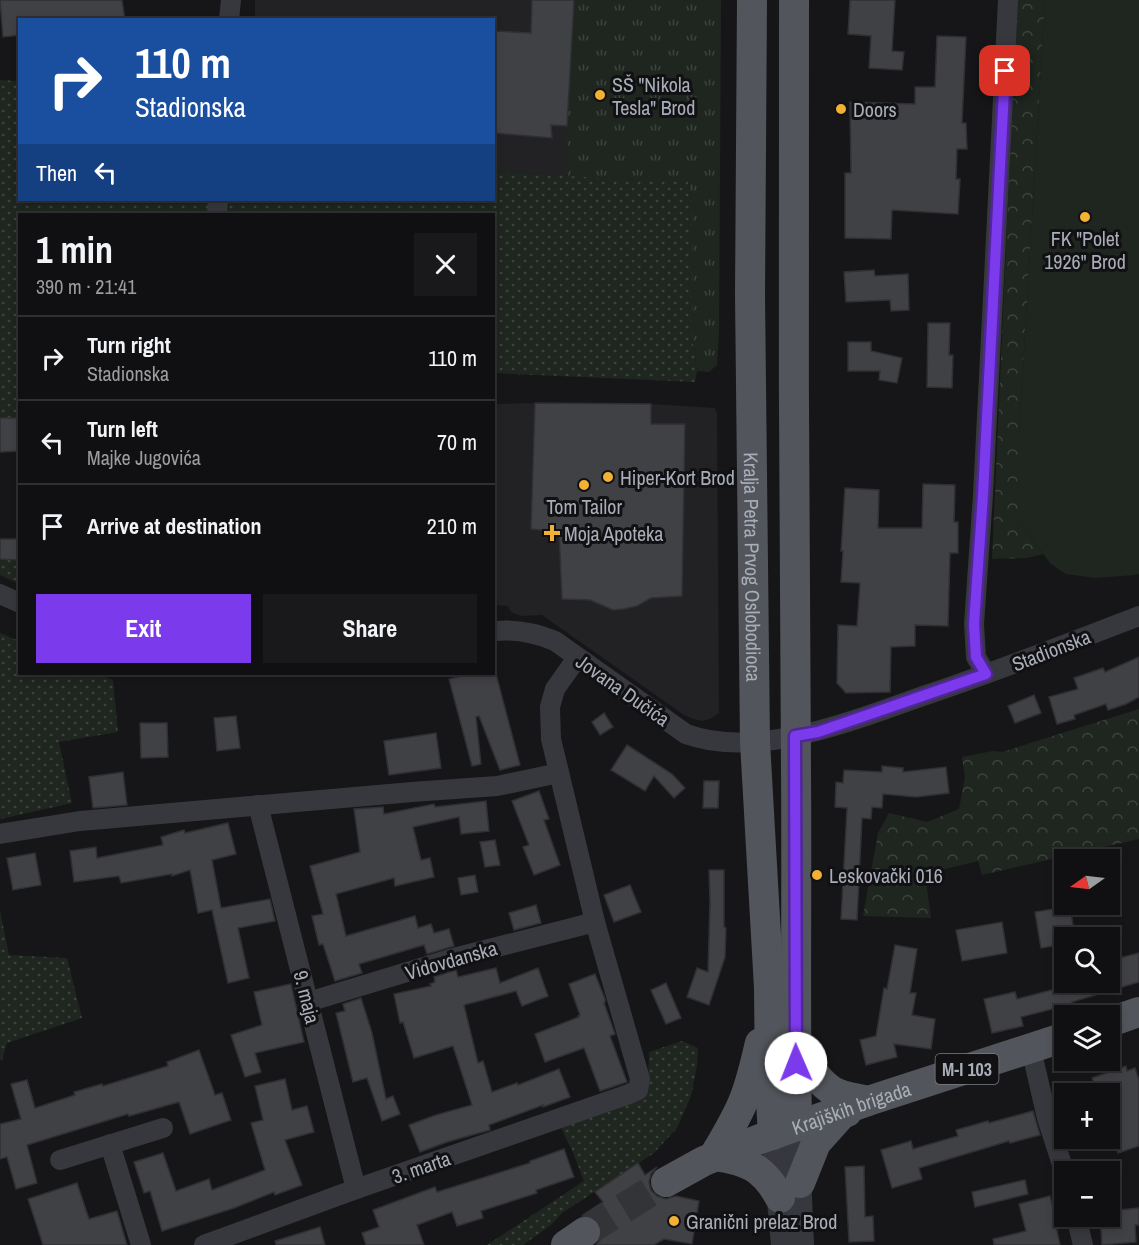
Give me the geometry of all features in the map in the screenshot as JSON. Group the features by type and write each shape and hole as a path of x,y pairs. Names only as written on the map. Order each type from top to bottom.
{"main road":[{"name":"Kralja Petra Prvog Oslobodioca","path":"752,0 750,295 755,742 769,988 770,1084 785,1131"},
{"name":"Kralja Petra Prvog Oslobodioca","path":"785,1131 796,1041 794,0"},
{"path":"769,988 763,1029 744,1100 714,1156 743,1162 754,1167 771,1183 790,1190 816,1143 828,1129 842,1114 868,1101"},
{"path":"1120,1019 1139,1012"},
{"path":"796,1041 810,1069 832,1090 868,1101"},
{"name":"Krajiških brigada","path":"785,1131 868,1101 1054,1041"},
{"name":"M-I 103","path":"666,1182 714,1156 785,1131"}],"street":[{"path":"230,18 231,0"},
{"path":"986,674 976,657 974,624 983,495 1008,0"},
{"path":"0,594 18,602"},
{"name":"Stadionska","path":"755,742 818,732 986,674 1139,616"},
{"name":"Jovana Dučića","path":"495,631 539,634 555,641 686,734 700,739 755,742"},
{"path":"577,658 555,689 550,707 551,739 595,922"},
{"path":"0,834 80,821 497,786 559,773"},
{"name":"9. maja","path":"258,805 356,1189"},
{"name":"Vidovdanska","path":"308,1002 450,959 595,922"},
{"name":"3. marta","path":"204,1245 638,1089 639,1078 595,922"},
{"path":"1031,1049 1047,1119 1061,1161"},
{"path":"60,1160 163,1128"},
{"path":"785,1131 790,1190 798,1243"},
{"path":"111,1144 141,1245"},
{"path":"1079,1227 1083,1245"}],"shaded area":[{"name":"SŠ \"Nikola Tesla\" Brod","path":"255,0 709,0 705,180 640,180 495,171 495,18 255,18"},
{"path":"495,404 651,404 715,408 717,413 719,713 702,721 684,715 542,615 521,616 511,612 508,606 495,605"}],"green space":[{"path":"574,0 721,0 719,334 717,365 709,372 697,371 692,335 692,201 688,180 568,176 567,110"},
{"path":"1017,0 1045,0 1019,435 1021,525 1043,554 1027,558 992,559"},
{"name":"FK \"Polet 1926\" Brod","path":"1045,0 1139,0 1139,574 1135,575 1095,578 1066,574 1051,564 1021,525 1017,495 1019,435"},
{"path":"0,80 18,81 18,201 495,201 495,171 640,180 688,180 692,201 692,335 697,371 695,382 495,373 495,213 18,213 18,418 0,418"},
{"path":"0,559 18,560 18,584 0,575"},
{"path":"0,633 18,641 18,675 100,675 113,680 118,732 59,742 72,803 0,819"},
{"path":"1139,709 1139,839 1095,849 1054,849 1054,858 982,875 978,861 925,874 931,918 863,916 878,833 889,813 927,822 959,809 965,777 962,757 993,751 1002,752"},
{"path":"0,910 9,955 67,958 82,1018 7,1043 2,1060 0,1060"},
{"path":"682,1041 698,1048 691,1096 677,1128 654,1153 562,1213 551,1225 523,1245 487,1245 584,1181 560,1126 641,1100 648,1085 649,1052"}],"building":[{"path":"0,0 122,0 125,18 18,18 18,35 3,37"},
{"path":"532,0 574,0 567,126 551,125 552,138 495,133 495,31 531,33"},
{"path":"850,0 895,0 892,51 904,52 902,70 869,68 871,36 848,34"},
{"path":"937,36 966,37 962,123 966,123 967,149 957,149 956,179 960,179 958,214 892,210 891,239 845,238 845,173 851,173 850,102 915,104 915,87 935,87"},
{"path":"874,270 875,276 908,274 909,310 891,311 890,300 846,302 844,272"},
{"path":"928,323 950,323 949,355 953,355 952,388 927,387"},
{"path":"848,342 871,342 871,351 902,358 897,383 879,380 880,371 848,371"},
{"name":"Hiper-Kort Brod","path":"535,403 651,404 651,424 685,424 682,596 651,598 637,606 613,610 590,600 562,599 559,532 531,529"},
{"path":"0,418 18,418 18,451 0,452"},
{"path":"923,484 955,485 954,522 958,522 958,553 950,553 948,626 915,625 915,646 891,647 890,692 846,693 837,683 838,625 857,626 860,583 841,582 845,488 879,490 878,528 922,528"},
{"path":"0,539 18,539 18,560 0,559"},
{"path":"1139,657 1139,697 1108,710 1106,704 1074,715 1075,719 1057,724 1049,697 1078,689 1074,678 1103,668 1105,672"},
{"path":"496,674 520,765 500,770 479,716 476,717 481,764 472,766 449,679 465,675"},
{"path":"1034,695 1041,713 1015,723 1008,706"},
{"path":"604,713 613,727 600,735 592,722"},
{"path":"236,716 240,748 217,751 214,718"},
{"path":"140,723 167,723 168,757 141,758"},
{"path":"436,733 441,768 389,775 384,741"},
{"path":"627,745 672,774 685,788 674,798 654,776 645,791 611,770"},
{"path":"882,766 903,768 903,772 946,767 949,793 916,797 883,794 882,808 872,807 871,819 862,818 857,920 841,919 847,808 835,807 836,782 843,783 844,770 882,772"},
{"path":"123,772 127,805 93,808 89,777"},
{"path":"704,781 719,781 718,808 703,808"},
{"path":"539,791 549,819 544,820 560,865 534,875 523,847 529,845 512,801"},
{"path":"486,801 489,831 461,834 459,817 413,827 421,860 430,858 434,877 395,886 394,878 336,894 346,936 415,916 418,928 431,924 434,933 449,929 454,946 427,954 424,945 359,964 362,973 335,981 323,944 319,945 312,916 323,914 310,866 360,852 354,809 383,807 384,814 434,804 435,807"},
{"path":"228,823 236,854 212,860 221,908 270,899 275,921 238,928 249,978 228,983 212,910 198,913 190,870 172,876 172,874 121,883 119,876 74,882 70,851 96,847 97,858 163,845 161,837 184,830 185,833"},
{"path":"495,840 500,865 485,867 480,842"},
{"path":"35,853 41,885 13,890 7,858"},
{"path":"709,870 724,870 724,927 726,928 725,957 709,1005 687,997 697,968 708,972"},
{"path":"475,875 478,892 461,895 458,878"},
{"path":"630,885 641,912 614,922 604,895"},
{"path":"536,905 541,923 514,930 509,913"},
{"path":"1054,909 1054,915 1071,915 1073,927 1054,927 1054,946 1041,948 1035,912"},
{"path":"1002,922 1007,953 962,961 956,930"},
{"path":"895,945 917,949 910,993 916,993 912,1015 935,1019 931,1049 894,1044 897,1057 866,1065 860,1040 876,1036 884,988 887,989"},
{"path":"1139,953 1139,982 1120,988 1120,958"},
{"path":"496,968 500,983 538,968 548,996 522,1006 516,991 464,1005 478,1063 483,1061 492,1092 517,1083 518,1085 559,1069 570,1097 489,1125 490,1130 420,1152 409,1125 472,1105 453,1046 414,1058 403,1022 400,1023 394,994 431,986 430,984 435,982 434,977 456,970 458,977"},
{"path":"595,974 615,1034 610,1036 627,1082 600,1091 584,1048 545,1062 535,1034 579,1017 569,984"},
{"path":"666,983 681,1018 666,1024 651,990"},
{"path":"291,984 304,1042 255,1053 261,1072 245,1077 231,1035 262,1025 254,992"},
{"path":"1054,989 1054,993 1102,993 1068,1005 1054,1005 1054,1009 1021,1017 1023,1026 992,1033 984,999 1015,992 1017,999"},
{"path":"361,998 372,1033 386,1099 393,1096 400,1114 382,1121 367,1078 353,1082 336,1013 345,1011 343,1004"},
{"path":"199,1050 215,1095 222,1093 231,1120 190,1134 179,1102 129,1116 128,1114 27,1145 37,1183 16,1189 7,1157 0,1159 0,1124 21,1119 11,1084 27,1080 35,1108 75,1095 74,1092 102,1084 103,1086 168,1066 167,1062"},
{"path":"1126,1066 1127,1071 1135,1068 1139,1080 1139,1146 1118,1153 1117,1149 1120,1149 1120,1083 1094,1083 1092,1078 1112,1071 1120,1071 1120,1068"},
{"path":"285,1079 292,1110 307,1106 314,1132 285,1140 302,1185 275,1195 274,1192 234,1208 162,1231 150,1191 144,1193 134,1162 163,1153 176,1191 209,1179 212,1190 265,1170 251,1123 263,1120 255,1086"},
{"path":"1033,1111 1040,1135 1010,1143 1009,1141 919,1168 922,1179 892,1188 881,1150 911,1141 913,1149 958,1136 956,1130"},
{"path":"564,1149 574,1177 536,1190 537,1193 481,1211 483,1218 457,1226 452,1212 417,1225 424,1245 366,1245 362,1233 379,1227 373,1210 435,1187 437,1192 530,1163 530,1161"},
{"path":"638,1163 645,1175 657,1167 651,1174 649,1182 651,1190 657,1196 666,1199 676,1196 699,1201 692,1244 664,1239 654,1245 596,1245 601,1239 600,1223 593,1217 583,1215 603,1202 595,1192"},
{"path":"864,1166 865,1217 873,1216 874,1241 849,1242 845,1167"},
{"path":"1025,1180 1028,1194 975,1207 972,1192"},
{"path":"77,1183 89,1219 117,1211 127,1245 43,1245 28,1199"},
{"path":"1050,1196 1054,1212 1054,1227 1056,1227 1060,1245 994,1245 993,1239 1026,1231 1019,1204"},
{"path":"1139,1208 1139,1225 1135,1225 1136,1242 1102,1245 1101,1227 1120,1227 1120,1210"},
{"path":"320,1227 325,1245 276,1245 275,1241"}],"tunnel":[{"path":"585,1232 666,1182"}],"place":[{"name":"SŠ \"Nikola Tesla\" Brod","path":"600,95"},
{"name":"Doors","path":"841,109"},
{"name":"FK \"Polet 1926\" Brod","path":"1085,217"},
{"name":"Hiper-Kort Brod","path":"608,477"},
{"name":"Tom Tailor","path":"584,485"},
{"name":"Moja Apoteka","path":"552,533"},
{"name":"Leskovački 016","path":"817,875"},
{"name":"Granični prelaz Brod","path":"674,1221"}],"route":[{"path":"796,1063 795,736 818,732 986,674 976,657 974,624 1005,71"}]}
